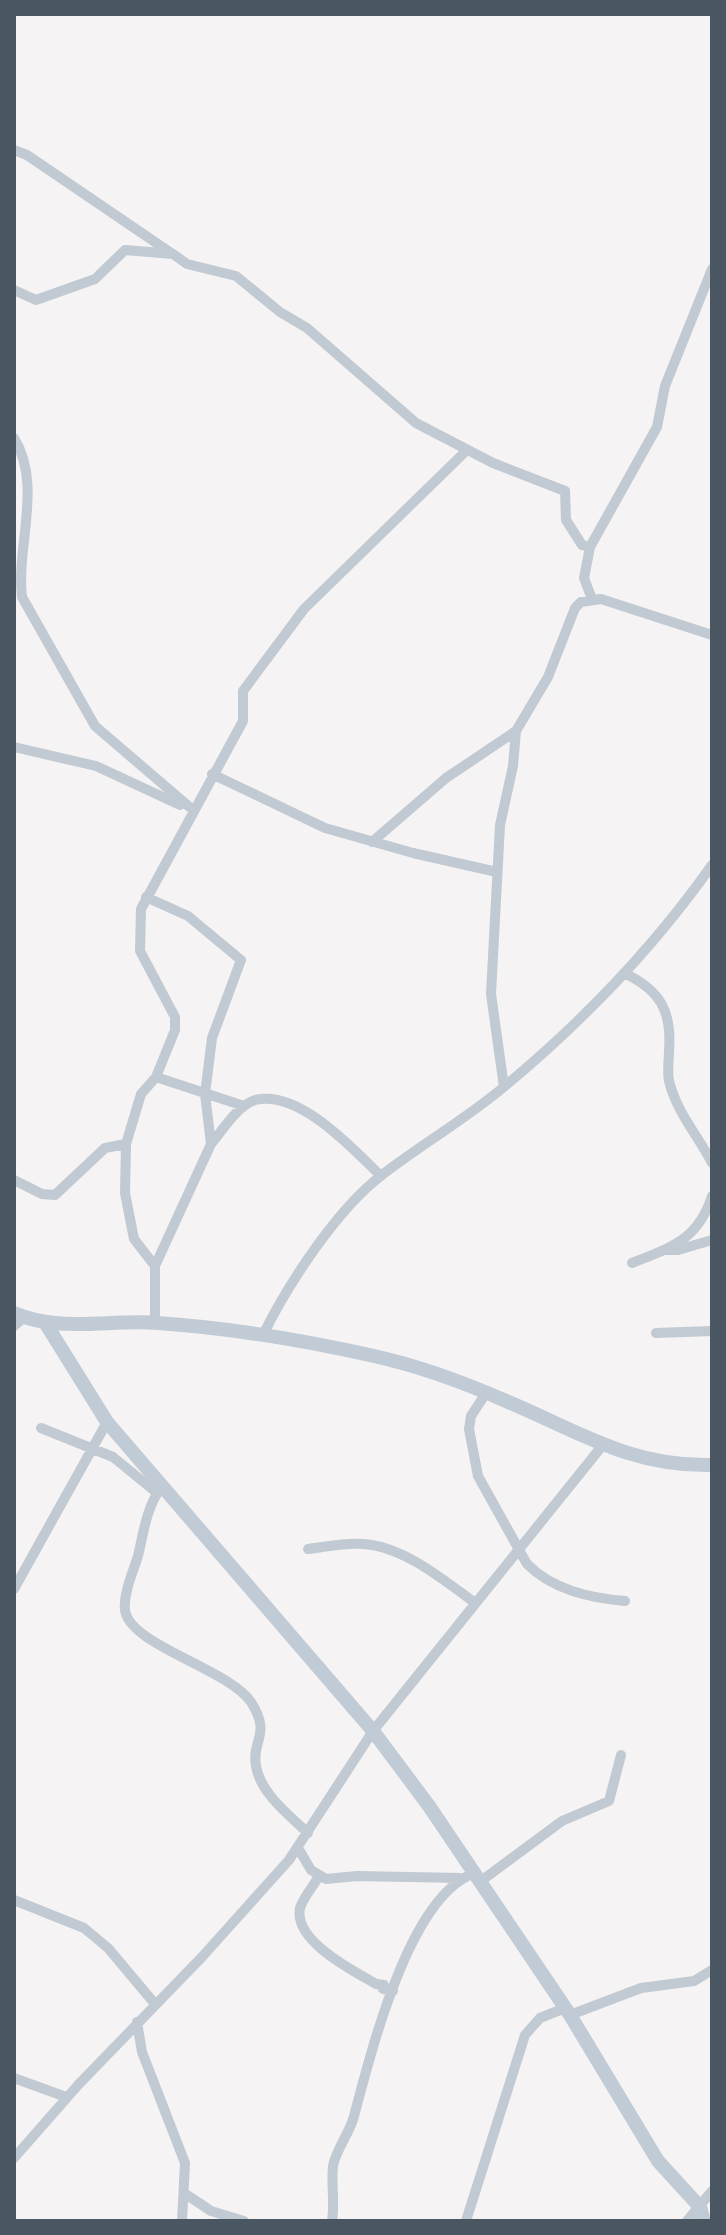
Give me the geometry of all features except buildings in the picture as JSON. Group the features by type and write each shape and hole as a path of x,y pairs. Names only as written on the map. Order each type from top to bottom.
{"main road":[{"path":"17,1319 46,1324 155,1323 263,1335 385,1359 486,1393 602,1446 651,1461 712,1465"},
{"path":"46,1324 107,1422 159,1490 373,1731 478,1877 568,2011 658,2161 702,2214"}],"street":[{"path":"14,150 27,155 187,264 236,276 280,312 307,328 416,423 467,450 565,491 566,520 582,545 590,547"},
{"path":"14,290 36,300 95,279 125,250 173,254"},
{"path":"592,599 584,578 590,547 657,427 665,386 712,269"},
{"path":"14,438 25,455 29,474 19,577 22,597 95,726 193,810"},
{"path":"155,1266 134,1239 125,1193 126,1144 141,1094 156,1077 175,1030 175,1017 140,951 138,928 146,897 243,721 243,691 304,609 467,450"},
{"path":"372,842 446,778 516,731 548,677 575,608 592,599 601,599 712,635"},
{"path":"504,1087 491,994 500,825 513,766 516,731"},
{"path":"14,747 96,766 193,810"},
{"path":"212,774 307,822 372,842 497,872"},
{"path":"263,1335 283,1299 334,1226 381,1176 504,1087 624,973 712,865"},
{"path":"146,897 188,916 241,960 212,1038 205,1094 211,1144"},
{"path":"624,973 644,983 661,999 669,1017 668,1077 677,1109 712,1163"},
{"path":"156,1077 244,1106"},
{"path":"155,1323 155,1266 211,1144 244,1106 256,1100 296,1107 325,1123 381,1176"},
{"path":"14,1180 42,1194 55,1195 105,1148 126,1144"},
{"path":"632,1263 664,1250 697,1230 712,1196"},
{"path":"664,1250 678,1250 712,1241"},
{"path":"656,1333 712,1331"},
{"path":"486,1393 471,1416 469,1429 478,1476 519,1549 536,1573 572,1592 625,1601"},
{"path":"14,1589 107,1422"},
{"path":"41,1428 123,1463 159,1490 124,1606 127,1619 153,1640 180,1653 247,1697 262,1727 256,1768 272,1796 308,1833"},
{"path":"14,2158 66,2097 202,1957 298,1848 373,1731 602,1446"},
{"path":"308,1549 361,1543 381,1546 419,1565 475,1603"},
{"path":"298,1848 305,1862 319,1876 336,1880 357,1876 478,1877 562,1821 609,1801 621,1755"},
{"path":"319,1876 300,1909 302,1926 317,1946 376,1984 384,1985 383,1989 393,1991"},
{"path":"332,2221 333,2165 351,2128 362,2078 393,1991 428,1911 460,1878"},
{"path":"14,1900 84,1928 108,1948 155,2004"},
{"path":"466,2221 525,2035 540,2018 641,1988 694,1981 712,1970"},
{"path":"137,2022 142,2052 185,2163 182,2221"},
{"path":"14,2078 66,2097"},
{"path":"687,2221 702,2214 712,2191"},
{"path":"184,2193 211,2211 244,2221"}]}
